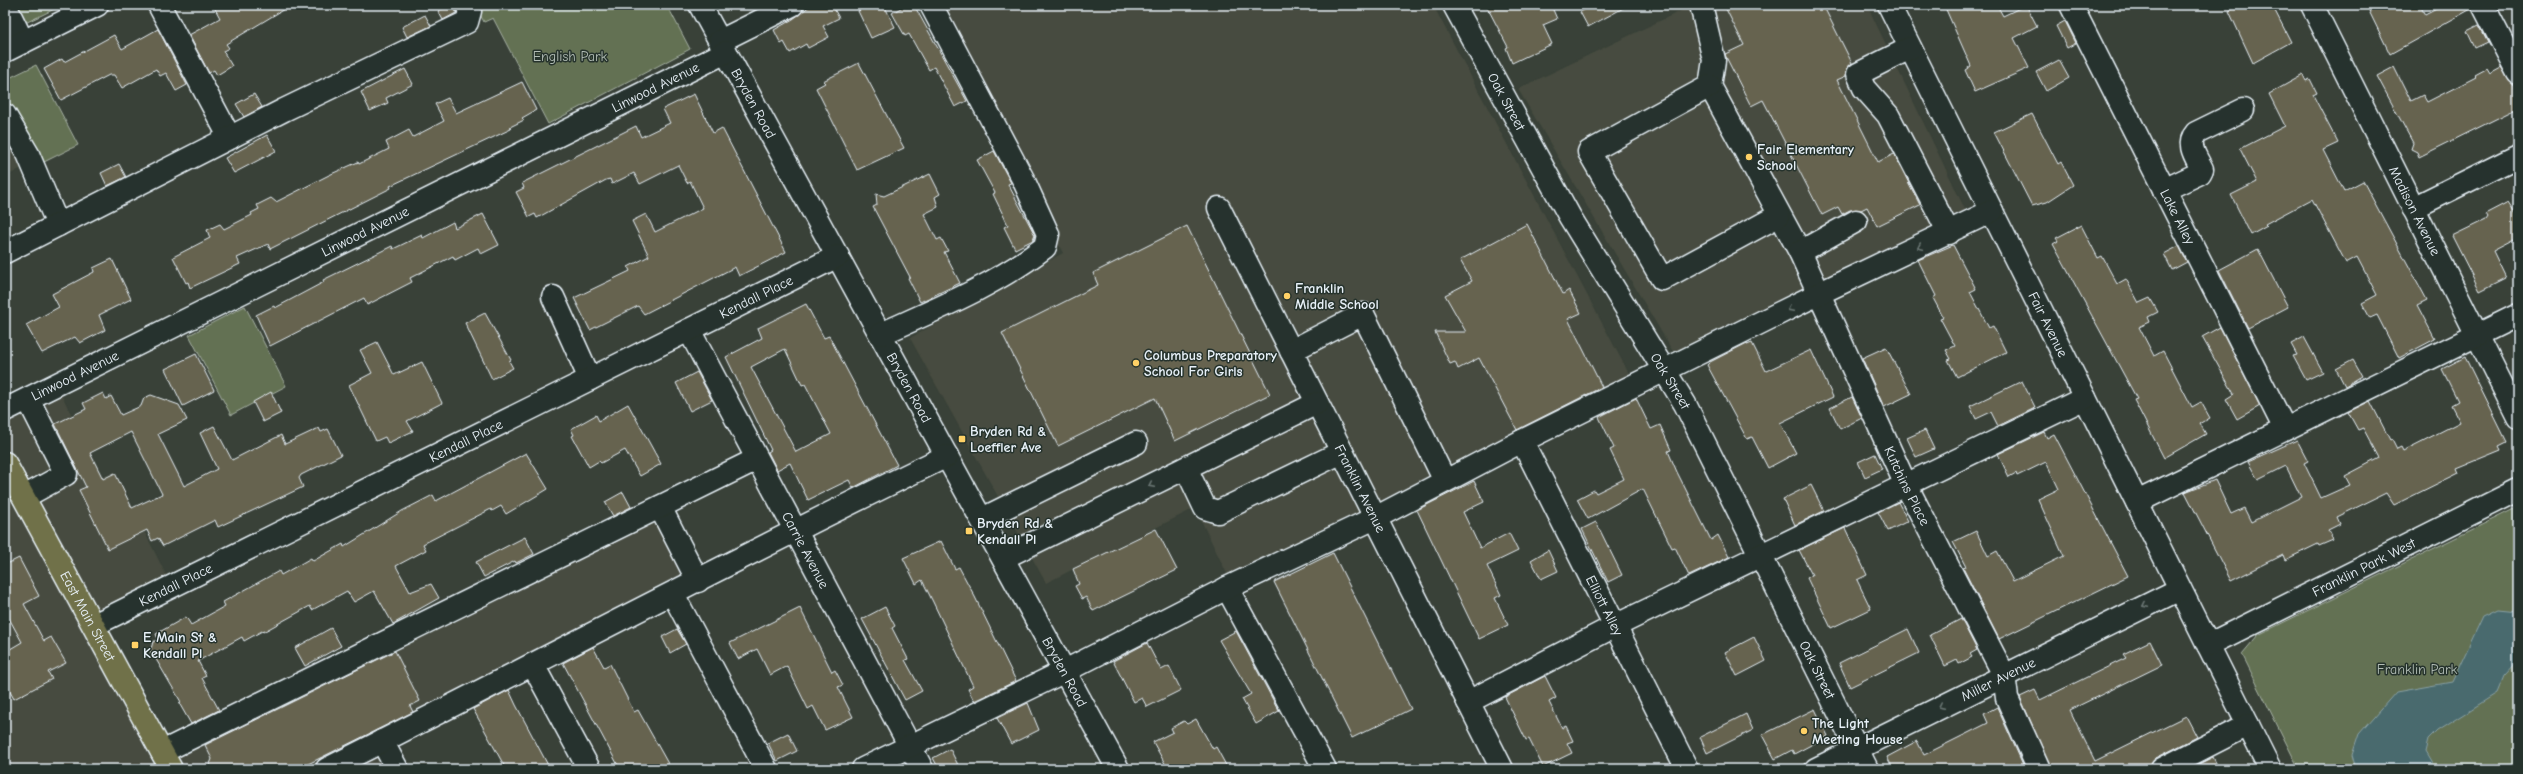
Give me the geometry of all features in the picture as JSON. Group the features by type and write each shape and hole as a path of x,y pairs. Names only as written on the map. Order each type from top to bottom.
{"main road":[{"name":"East Main Street","path":"5,463 167,760"}],"street":[{"path":"5,5 14,46 97,5"},
{"path":"159,5 230,138"},
{"path":"5,252 230,138 468,22 470,11 467,5"},
{"name":"Bryden Road","path":"700,5 1118,769"},
{"name":"Linwood Avenue","path":"5,410 723,46 792,5"},
{"path":"881,334 969,294 1022,265 1045,247 1048,234 1023,179 931,5"},
{"name":"Oak Street","path":"1454,5 1570,217 1666,370 1685,404 1867,769"},
{"path":"1701,5 1714,60 1710,86 1589,152 1662,279 1778,216"},
{"name":"Fair Avenue","path":"1889,5 2270,769"},
{"name":"Lake Alley","path":"2071,5 2285,429"},
{"name":"Madison Avenue","path":"2312,5 2518,417"},
{"path":"2483,5 2518,73"},
{"path":"1910,48 1858,74 1864,88 1888,115 1949,233"},
{"name":"Kutchins Place","path":"1710,86 1778,216 1800,252 1905,483 2004,675 2007,698 2040,769"},
{"path":"2164,190 2200,172 2202,169 2190,145 2191,138 2196,133 2243,110"},
{"path":"5,115 28,154 58,225"},
{"path":"2413,208 2518,156"},
{"name":"Franklin Avenue","path":"1219,208 1502,769"},
{"path":"863,769 1065,671 1226,588 1375,518 1522,441 1818,294 1949,233 1992,211"},
{"path":"1800,252 1856,221"},
{"name":"Kendall Place","path":"94,625 838,256"},
{"path":"553,297 590,379"},
{"path":"1291,351 1363,314 1445,481"},
{"path":"2137,502 2518,315"},
{"name":"Carrie Avenue","path":"689,330 922,769"},
{"path":"1468,702 1615,626 1905,483 2085,398"},
{"path":"24,497 66,474 28,399"},
{"path":"1003,558 1317,403"},
{"name":"Elliott Alley","path":"1522,441 1687,769"},
{"path":"982,519 1136,443"},
{"path":"1186,468 1204,508 1218,512 1342,452"},
{"path":"327,769 673,594 795,530 947,456"},
{"path":"167,760 660,507 757,459"},
{"name":"Franklin Park West","path":"2208,645 2518,490"},
{"path":"660,507 698,581"},
{"path":"1226,588 1323,768"},
{"name":"Miller Avenue","path":"1816,769 2180,589"},
{"path":"673,594 766,769"},
{"path":"533,665 589,769"},
{"path":"2162,769 2248,725"},
{"path":"382,741 397,769"}],"shaded area":[{"name":"Franklin Middle School","path":"932,5 1433,5 1636,387 1232,584 1195,508 1046,583 910,338 1063,253"},
{"name":"Fair Elementary School","path":"1693,5 1867,5 1973,226 1682,367 1518,89"},
{"path":"5,114 31,163 5,177"},
{"path":"56,384 103,477 115,472 171,585 101,619 170,747 657,505 698,585 383,744 396,769 5,769 5,413"}],"green space":[{"path":"10,5 63,5 21,25"},
{"name":"English Park","path":"475,5 667,5 690,49 548,124 493,18 484,22"},
{"path":"36,65 78,145 40,164 5,99 5,80"},
{"path":"245,306 286,386 231,415 189,335"},
{"name":"Franklin Park","path":"2518,507 2518,769 2299,769 2242,654 2258,635"}],"water":[{"path":"2498,609 2518,611 2518,661 2504,676 2497,693 2437,731 2428,740 2425,752 2435,769 2356,769 2352,755 2359,734 2396,692 2452,682 2483,616"}],"building":[{"path":"213,5 291,5 226,44 229,48 223,51 232,66 217,75 214,70 209,73 189,35 220,18"},
{"path":"450,5 455,5 456,13 443,20 438,11"},
{"path":"811,5 832,5 839,18 823,26 829,37 808,48 806,44 790,53 784,42 781,44 774,30 793,19"},
{"path":"870,5 884,5 895,27 871,38 858,11"},
{"path":"906,5 914,5 967,101 955,107 934,67 929,70 909,34 905,36 892,13"},
{"path":"1486,5 1551,5 1557,19 1543,25 1552,44 1512,63 1506,48 1508,47"},
{"path":"1594,5 1629,5 1588,27 1580,12"},
{"path":"1724,5 1823,5 1852,63 1848,67 1846,76 1837,80 1878,162 1894,154 1920,205 1877,226 1867,207 1861,210 1850,210 1842,214 1838,207 1822,215 1763,100 1751,106 1726,57 1725,54 1744,45"},
{"path":"1944,5 1997,5 2003,16 2026,5 2037,26 2014,38 2029,68 1975,92 1965,70 1971,66"},
{"path":"2240,5 2272,5 2291,42 2253,63 2229,11"},
{"path":"2380,5 2420,5 2425,15 2444,5 2471,5 2471,9 2390,54 2369,11"},
{"path":"425,15 431,26 407,37 402,27"},
{"path":"2065,21 2076,43 2067,48 2056,26"},
{"path":"2479,25 2488,42 2475,48 2467,31"},
{"path":"158,29 187,85 176,91 166,73 160,76 156,69 122,88 114,75 109,75 61,100 44,69 62,59 64,62 114,35 122,49"},
{"path":"2059,60 2069,78 2046,91 2036,72"},
{"path":"859,63 904,148 857,170 816,88 825,83 823,81"},
{"path":"2394,67 2411,101 2423,95 2427,102 2476,77 2474,75 2487,68 2490,73 2501,67 2518,92 2518,108 2419,157 2417,152 2411,149 2413,143 2377,76"},
{"path":"405,69 413,84 386,98 388,103 370,111 361,92"},
{"path":"2303,75 2306,81 2310,79 2317,93 2313,95 2338,143 2323,150 2344,191 2363,181 2427,300 2417,305 2435,339 2399,358 2377,315 2370,318 2362,303 2377,295 2357,257 2346,263 2312,199 2265,224 2267,226 2251,235 2231,195 2257,182 2240,149 2285,126 2269,94"},
{"path":"522,82 536,110 522,118 524,120 510,127 511,129 390,186 391,188 270,249 268,244 237,258 240,264 190,288 188,282 186,283 173,257 210,238 207,230 220,224 224,229 252,215 251,213 259,209 257,205 271,198 276,202 329,175 358,162 359,164 389,149 386,142 409,130 413,137 444,121 435,104 448,98 456,113"},
{"path":"254,94 262,107 244,117 236,104"},
{"path":"694,94 713,133 722,128 786,252 739,276 735,267 644,314 638,306 590,330 574,298 630,271 628,267 649,256 632,221 646,214 655,232 703,208 690,181 687,183 678,165 640,184 634,173 612,184 610,179 606,180 537,218 535,214 529,217 516,192 524,188 522,183 636,126 641,137 670,123 663,109"},
{"path":"2032,114 2058,164 2061,162 2073,185 2047,202 2032,206 1994,132"},
{"path":"267,135 276,151 234,173 225,158"},
{"path":"994,151 1011,183 1008,184 1035,235 1033,240 1015,249 1004,227 1008,225 993,194 995,193 977,160"},
{"path":"119,164 126,177 107,186 101,173"},
{"path":"930,174 940,194 935,197 938,207 924,214 937,240 941,238 948,251 944,252 960,283 920,302 908,278 910,277 873,207 877,205 876,194 884,196"},
{"path":"2508,202 2518,217 2518,238 2493,251 2506,278 2480,291 2452,236 2485,220 2487,217 2485,214"},
{"path":"483,214 499,245 481,254 478,248 455,260 453,256 410,278 412,282 367,305 364,298 270,346 256,315 274,306 275,308 324,282 323,280 392,246 393,249 422,235 423,238 453,222 455,228"},
{"path":"1527,224 1563,294 1569,290 1581,313 1568,319 1602,387 1517,430 1479,358 1458,369 1455,362 1450,364 1435,332 1466,332 1445,295 1472,281 1460,260"},
{"path":"2081,225 2098,258 2102,256 2117,284 2126,279 2139,303 2150,298 2158,312 2148,317 2150,322 2139,327 2154,356 2163,351 2192,407 2201,402 2210,418 2200,424 2206,434 2164,458 2134,400 2137,399 2053,244 2058,241 2056,238"},
{"name":"Columbus Preparatory School For Girls","path":"1187,226 1270,394 1175,441 1155,398 1058,446 1002,333 1098,285 1093,273"},
{"path":"1953,245 1976,289 1970,292 1989,328 1993,326 2006,352 1957,377 1948,360 1951,359 1946,350 1955,346 1940,318 1943,317 1933,298 1936,296 1918,260"},
{"path":"2179,246 2187,262 2172,270 2164,254"},
{"path":"2258,249 2288,307 2248,328 2219,270"},
{"path":"112,259 131,299 99,315 105,330 80,343 75,337 42,353 26,325 59,307 52,294 94,272 93,268"},
{"path":"806,304 824,338 829,336 897,465 853,488 849,480 808,500 790,463 777,470 768,452 771,450 726,357 762,338 758,328","holes":["785,349 802,385 805,384 831,434 796,452 751,367"]},
{"path":"485,313 511,360 509,361 513,368 492,379 465,323"},
{"path":"2220,327 2260,406 2237,419 2226,399 2234,394 2202,337"},
{"path":"2304,337 2323,372 2306,380 2293,356 2297,355 2291,344"},
{"path":"377,342 394,375 422,362 442,403 407,421 413,431 388,443 385,437 376,441 349,385 372,373 360,350"},
{"path":"1747,343 1747,345 1752,343 1766,371 1811,350 1833,397 1780,423 1796,453 1768,468 1752,437 1747,439 1707,365"},
{"path":"1886,347 1911,394 1884,407 1862,358"},
{"path":"196,354 214,390 183,406 165,369"},
{"path":"2465,357 2507,442 2499,446 2501,450 2457,468 2459,473 2394,505 2386,493 2337,517 2340,524 2328,530 2333,540 2319,546 2318,544 2285,560 2283,555 2231,581 2185,492 2215,480 2231,514 2244,508 2251,522 2301,497 2286,466 2258,480 2248,462 2297,440 2308,461 2304,463 2321,498 2350,485 2345,476 2379,458 2363,428 2358,430 2348,412 2370,401 2390,440 2392,439 2397,449 2401,447 2403,451 2460,422 2451,405 2458,401 2442,369"},
{"path":"2353,360 2362,376 2345,386 2336,369"},
{"path":"697,372 712,400 690,411 676,383"},
{"path":"2022,381 2035,407 2033,409 1998,426 1991,412 1976,419 1970,406"},
{"path":"271,392 281,413 263,422 253,402"},
{"path":"103,393 106,399 111,396 121,415 141,406 144,398 151,395 179,405 187,420 158,434 184,486 217,469 200,433 214,426 232,460 281,435 285,444 319,428 321,432 328,429 341,455 301,475 299,478 303,487 218,527 215,520 163,546 158,538 152,541 147,530 108,549 79,490 86,487 55,424 86,409 83,403","holes":["131,432 162,494 132,508 115,473 103,479 90,453"]},
{"path":"1852,397 1862,418 1840,429 1830,408"},
{"path":"1636,398 1651,429 1660,425 1671,450 1668,451 1677,472 1711,540 1718,535 1729,557 1689,576 1675,547 1672,548 1643,489 1588,519 1577,499 1594,490 1596,493 1624,479 1610,450 1614,448 1599,417"},
{"path":"628,404 661,464 640,476 625,450 601,463 599,461 589,467 572,436 574,435 571,429 596,415 599,421"},
{"path":"1925,430 1934,449 1916,457 1907,438"},
{"path":"2044,432 2047,438 2054,434 2128,576 1999,639 1963,568 1966,567 1953,542 1976,531 1988,556 1997,551 2013,581 2064,556 2038,499 2059,489 2046,462 2017,476 2016,473 2009,477 1998,454"},
{"path":"526,453 548,489 506,514 501,506 492,511 491,509 423,544 426,550 396,566 410,592 431,584 439,598 393,624 374,591 354,602 347,591 312,610 310,606 244,641 242,637 198,661 206,676 202,678 219,710 191,724 179,703 181,702 157,661 150,652 153,642 158,639 156,634 186,617 191,625 225,606 223,602 279,571 281,575 311,558 313,561 343,544 344,547 402,511 433,495 436,501"},
{"path":"1875,454 1882,469 1865,477 1858,462"},
{"path":"1474,481 1484,502 1463,512 1480,548 1509,533 1518,551 1487,566 1501,595 1495,598 1508,625 1479,639 1417,510"},
{"path":"1811,485 1824,511 1795,525 1783,499"},
{"path":"623,492 631,507 613,516 605,502"},
{"path":"1898,502 1908,521 1888,531 1878,512"},
{"path":"1596,522 1622,575 1608,582 1582,529"},
{"path":"1845,528 1867,575 1857,580 1871,609 1831,628 1807,578 1812,575 1799,550"},
{"path":"1156,529 1177,570 1093,611 1086,597 1082,599 1075,586 1079,584 1073,569"},
{"path":"525,537 534,554 516,563 515,561 484,577 476,562"},
{"path":"941,541 955,569 959,567 1016,681 974,701 968,689 973,686 933,602 922,580 916,584 903,558"},
{"path":"1548,550 1558,571 1541,579 1531,560"},
{"path":"1333,553 1411,709 1352,738 1274,582"},
{"path":"19,558 39,596 24,604 44,641 51,637 66,663 48,672 52,679 14,699 5,683 5,652 22,642 5,611 5,565"},
{"path":"885,607 895,626 892,628 908,659 905,660 922,691 905,700 862,619"},
{"path":"800,608 832,672 835,670 843,685 838,687 853,717 825,730 813,706 808,709 787,666 770,675 757,649 738,659 730,643"},
{"path":"1961,619 1977,650 1970,654 1972,657 1959,664 1957,660 1945,666 1930,635"},
{"path":"331,628 341,646 305,666 295,648"},
{"path":"677,629 686,644 670,653 662,637"},
{"path":"1908,629 1919,653 1850,687 1839,663"},
{"path":"1236,631 1279,711 1256,724 1242,699 1251,694 1219,640"},
{"path":"1754,637 1766,661 1737,676 1725,652"},
{"path":"2150,641 2162,665 2070,710 2079,729 2095,761 2186,716 2197,737 2156,758 2150,769 2051,769 2020,697 2035,690 2040,700 2126,658 2123,654"},
{"path":"1147,643 1161,670 1169,666 1181,690 1147,707 1142,698 1134,702 1113,661"},
{"path":"593,647 604,667 610,664 634,712 638,710 671,769 620,769 563,663"},
{"path":"395,651 420,701 410,706 413,712 298,769 208,769 212,759 205,745"},
{"path":"1545,676 1556,698 1549,702 1562,728 1566,726 1573,741 1567,743 1572,753 1543,767 1529,739 1526,740 1505,697"},
{"path":"509,690 550,769 506,769 473,709"},
{"path":"1028,703 1039,730 1011,744 997,718"},
{"path":"1997,707 2025,769 1893,769 1887,757 1917,741 1924,755 1988,723 1984,714"},
{"name":"The Light Meeting House","path":"1815,709 1828,736 1794,754 1792,750 1775,759 1762,735"},
{"path":"1746,714 1753,730 1707,753 1700,737"},
{"path":"1196,719 1213,749 1216,747 1228,769 1168,769 1153,742 1173,732 1171,728 1184,721 1187,724"},
{"path":"788,733 797,751 777,761 768,743"},
{"path":"950,749 960,769 939,769 933,758"},
{"path":"2213,757 2219,769 2189,769"}],"place":[{"name":"Fair Elementary School","path":"1749,157"},
{"name":"Franklin Middle School","path":"1287,296"},
{"name":"Columbus Preparatory School For Girls","path":"1136,363"},
{"name":"Bryden Rd & Loeffler Ave","path":"962,439"},
{"name":"Bryden Rd & Kendall Pl","path":"969,531"},
{"name":"E Main St & Kendall Pl","path":"135,645"},
{"name":"The Light Meeting House","path":"1804,731"}]}
